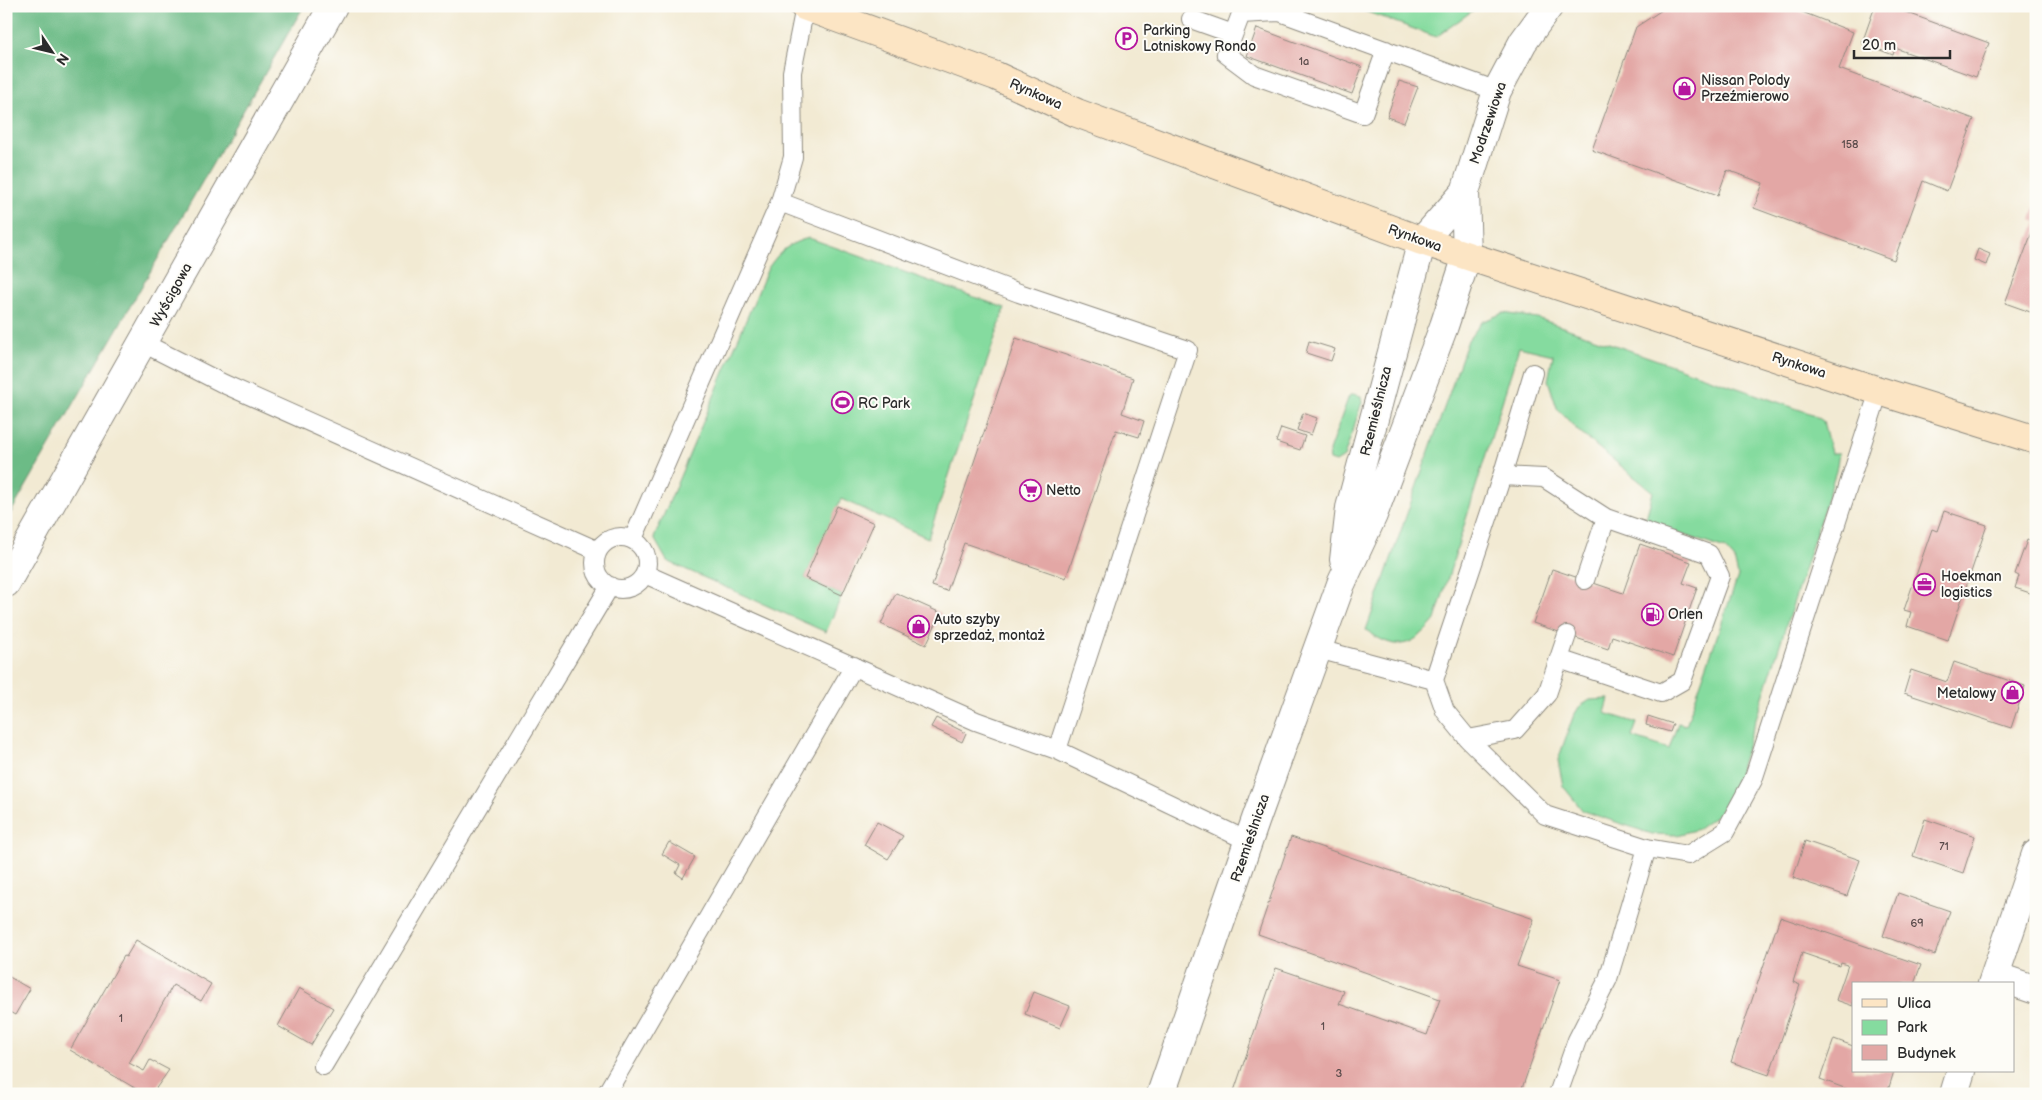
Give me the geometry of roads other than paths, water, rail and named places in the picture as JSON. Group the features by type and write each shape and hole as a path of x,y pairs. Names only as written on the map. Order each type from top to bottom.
{"street":[{"name":"Wyścigowa","path":"6,583 333,6"},
{"name":"Rynkowa","path":"804,6 996,76 1078,113 1422,241 1879,391 2036,440"},
{"name":"Modrzewiowa","path":"1467,256 1465,192 1497,91 1522,42 1549,6"},
{"name":"Modrzewiowa","path":"1422,241 1465,192"},
{"name":"Rzemieślnicza","path":"1341,584 1350,508 1422,241"},
{"name":"Rzemieślnicza","path":"1161,1094 1248,841 1341,584 1373,514 1444,326 1467,256"},
{"path":"1993,980 2036,854"},
{"path":"2014,985 2036,990"},
{"path":"1954,1094 1962,1072"}],"lane":[{"path":"633,539 780,202 793,157 792,72 804,6"},
{"path":"1386,50 1363,114 1254,75 1226,54 1241,14 1280,12 1386,50 1497,91"},
{"path":"1191,19 1233,34"},
{"path":"780,202 1019,293 1188,350 1057,750"},
{"path":"143,344 224,384 598,551"},
{"path":"1533,373 1502,476 1434,680 1445,711 1468,739 1545,814 1647,848 1688,855 1725,832 1754,780 1879,391"},
{"path":"1502,476 1544,478 1606,518 1709,554 1720,576 1682,681 1661,693 1559,659"},
{"path":"1585,580 1606,518"},
{"path":"617,537 633,539 644,550 647,566 645,574 634,586 618,589 610,586 598,575 595,559 598,551 602,544 617,537"},
{"path":"645,574 976,720 1057,750 1248,841"},
{"path":"324,1066 610,586"},
{"path":"1468,739 1515,730 1547,694 1568,634"},
{"path":"1318,650 1434,680"},
{"path":"606,1094 854,666"},
{"path":"1558,1094 1577,1040 1608,979 1647,848"}],"place":[{"name":"Parking Lotniskowy Rondo","path":"1127,38"},
{"name":"Nissan Polody Przeźmierowo","path":"1685,88"},
{"name":"RC Park","path":"842,403"},
{"name":"Netto","path":"1030,490"},
{"name":"Hoekman logistics","path":"1925,584"},
{"name":"Orlen","path":"1652,614"},
{"name":"Auto szyby sprzedaż, montaż","path":"918,627"},
{"name":"Metalowy","path":"2012,693"}]}
